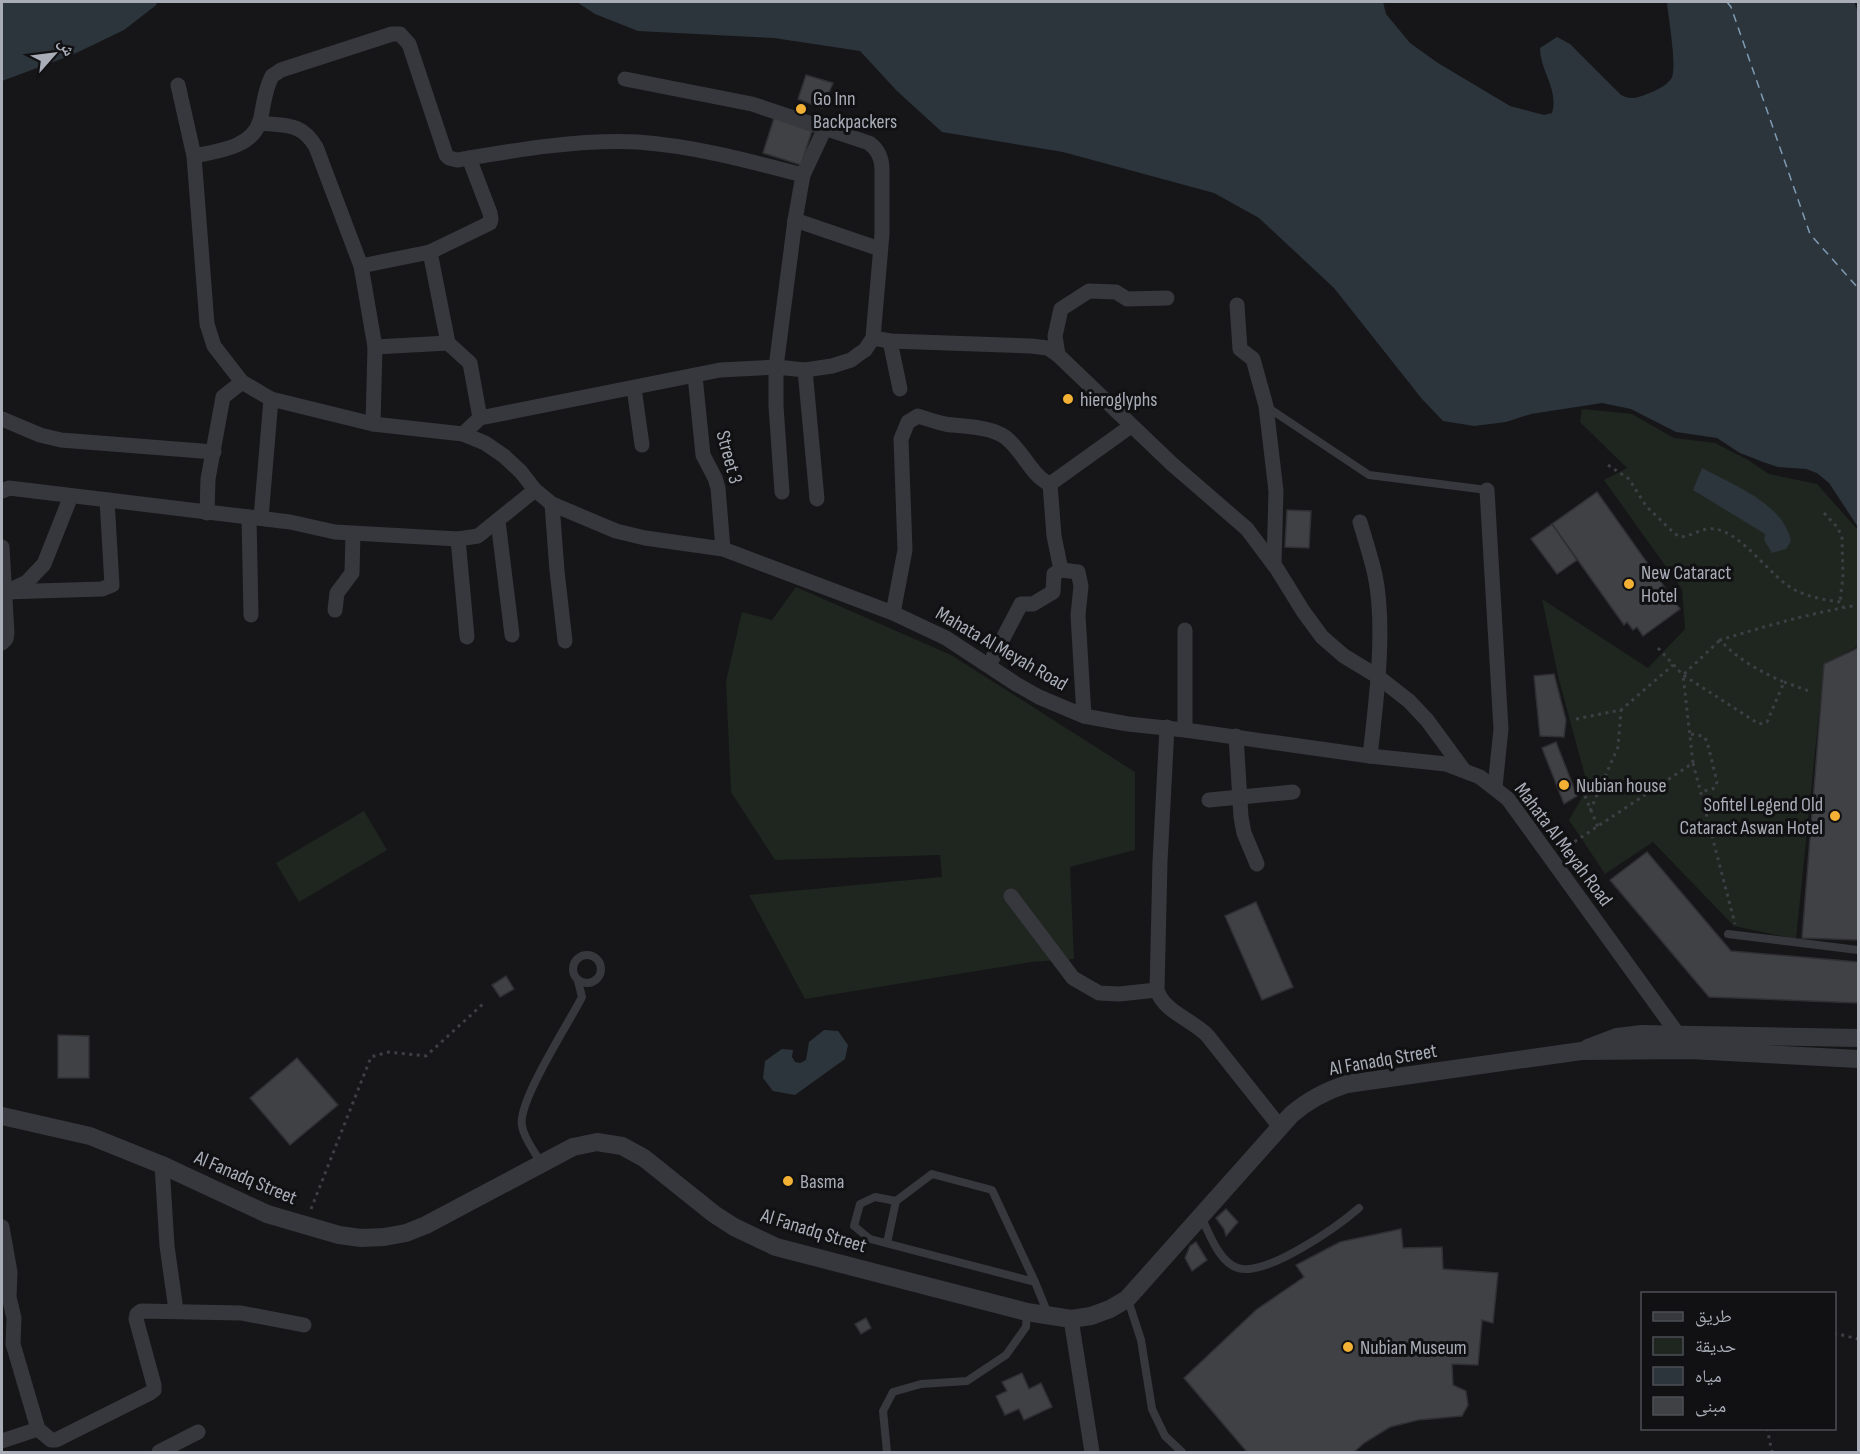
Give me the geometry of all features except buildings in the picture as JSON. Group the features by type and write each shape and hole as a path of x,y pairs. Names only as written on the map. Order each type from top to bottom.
{"street":[{"path":"194,156 230,148 243,143 253,135 259,123 265,93 272,76 281,70 392,34 400,34 409,44 446,155 449,158 457,160 557,145 637,142 739,158 803,175"},
{"path":"463,434 480,418 720,370 776,367 805,370 831,366 851,360 865,350 873,338 880,249 882,160 878,152 869,143 752,104 625,79"},
{"path":"178,85 194,156 207,324 214,346 242,382 223,397 208,479 207,513"},
{"path":"259,123 298,128 310,136 316,147 361,266 375,347 373,424"},
{"path":"782,492 776,406 776,367 803,175 825,128"},
{"path":"361,266 430,252 486,225 491,219 469,158"},
{"path":"795,220 880,249"},
{"path":"430,252 448,343 470,363 480,418"},
{"path":"1058,355 1055,336 1061,309 1089,291 1116,292 1126,299 1167,298"},
{"path":"1237,305 1240,349 1253,359 1266,406 1276,491 1274,565"},
{"path":"873,338 890,341 1031,346 1048,348 1058,355 1172,464 1247,530 1274,565 1322,637 1344,656 1377,676 1409,701 1427,720 1463,769"},
{"path":"890,341 900,389"},
{"path":"375,347 448,343"},
{"path":"805,370 817,499"},
{"name":"Street 3","path":"695,376 703,455 718,488 723,549"},
{"name":"Mahata Al Meyah Road","path":"242,382 271,399 373,424 463,434 485,443 504,456 535,490 552,504 616,531 645,538 723,549 893,613 946,638 1039,696 1084,716 1117,723 1185,729 1370,756 1428,761 1463,769 1495,787 1508,800 1689,1050"},
{"path":"634,388 642,445"},
{"path":"251,615 255,518 271,399"},
{"path":"893,613 905,550 901,439 909,422 918,416 942,424 988,430 1002,435 1013,443 1042,479 1050,484"},
{"path":"2,419 39,435 61,440 214,452"},
{"path":"1050,484 1131,426"},
{"path":"1050,484 1054,536 1061,570"},
{"path":"2,490 9,488 290,522 324,531 458,539 478,536 535,490"},
{"path":"1487,490 1501,729 1495,787"},
{"path":"4,592 27,582 44,564 71,496"},
{"path":"4,592 102,590 112,585 107,500"},
{"path":"552,504 565,641"},
{"path":"498,521 512,635"},
{"path":"1360,522 1375,576 1379,623 1370,756"},
{"path":"335,610 337,593 352,573 353,534"},
{"path":"458,539 467,637"},
{"path":"2,547 7,633 2,643"},
{"path":"989,665 1021,604 1033,604 1053,592 1054,574 1061,570 1078,572 1081,586 1078,615 1084,716"},
{"path":"1185,630 1185,729"},
{"path":"1167,727 1160,862 1157,990 1165,1005 1197,1025 1207,1035 1280,1127"},
{"path":"1236,736 1239,797 1244,833 1257,864"},
{"path":"1209,800 1293,792"},
{"path":"1011,896 1073,978 1099,993 1119,994 1157,990"},
{"name":"Al Fanadq Street","path":"1581,1051 1617,1037 1642,1034 1858,1038"},
{"name":"Al Fanadq Street","path":"2,1116 90,1136 162,1165 267,1214 339,1235 361,1238 384,1238 426,1225 573,1147 597,1142 622,1146 644,1158 724,1221 776,1247 1027,1312 1071,1319 1091,1316 1127,1299 1280,1127 1303,1105 1331,1089 1347,1084 1581,1051 1689,1050 1858,1059"},
{"path":"162,1165 167,1246 176,1310"},
{"path":"2,1227 10,1272 9,1297 14,1318 13,1344 38,1429 51,1440 56,1440 150,1394 154,1384 136,1319 137,1314 141,1311 241,1313 303,1325"},
{"path":"1071,1319 1092,1452"},
{"path":"7,1444 38,1429"},
{"path":"159,1452 198,1432"}],"lane":[{"path":"1266,406 1369,475 1487,490"},
{"path":"1728,934 1858,950"},
{"path":"541,1163 521,1126 522,1117 537,1076 582,997 578,981"},
{"path":"887,1242 896,1201 932,1174 992,1190 1048,1315"},
{"path":"896,1201 875,1197 860,1204 854,1226 870,1239 1035,1282"},
{"path":"1201,1217 1225,1260 1238,1268 1259,1268 1292,1254 1342,1222 1359,1208"},
{"path":"1127,1299 1141,1340 1152,1409 1165,1436 1182,1452"},
{"path":"887,1452 883,1411 893,1392 921,1384 968,1381 1006,1355 1026,1327 1027,1312"}],"path":[{"path":"1608,465 1629,479 1646,506 1675,534 1681,537 1708,529 1719,530 1736,538 1780,580 1795,590 1840,602 1844,607"},
{"path":"1824,513 1838,528 1842,538 1844,576 1840,602"},
{"path":"1683,675 1720,640 1788,620 1858,605"},
{"path":"1720,640 1730,650 1763,672 1812,692"},
{"path":"1658,648 1683,675 1762,724 1767,722 1784,682"},
{"path":"1576,719 1621,710 1673,666"},
{"path":"1683,675 1693,763 1739,937"},
{"path":"1590,811 1618,747 1621,710"},
{"path":"1691,734 1703,736 1707,741 1717,782 1715,788 1701,792"},
{"path":"1550,857 1693,763"},
{"path":"1582,789 1598,827"},
{"path":"304,1225 371,1057 388,1052 426,1056 483,1004"},
{"path":"1836,1334 1858,1339"},
{"path":"1767,1430 1772,1452"}],"green space":[{"path":"1582,409 1632,414 1674,438 1715,443 1769,474 1817,484 1858,530 1858,646 1824,664 1796,939 1734,926 1653,842 1605,874 1569,820 1588,787 1559,680 1542,599 1648,668 1685,629 1682,589 1604,480 1627,468 1580,422"},
{"path":"796,587 951,655 1135,772 1135,850 1070,867 1074,959 1031,962 805,999 749,895 942,877 940,855 775,860 731,792 726,681 742,612 772,620"},
{"path":"364,811 387,850 299,902 276,863"}],"water":[{"path":"2,2 158,2 124,30 72,55 2,81"},
{"path":"577,2 1383,2 1386,14 1410,43 1438,63 1510,106 1544,115 1552,113 1553,96 1540,48 1557,37 1570,44 1621,95 1634,98 1657,90 1671,79 1673,54 1667,2 1854,2 1858,12 1858,527 1829,483 1817,473 1806,469 1778,467 1763,462 1740,453 1717,438 1676,432 1631,409 1602,403 1474,426 1443,421 1422,399 1334,288 1259,218 1214,193 1063,152 942,132 897,91 860,51 774,38 638,31 595,14"},
{"path":"1702,468 1755,497 1778,516 1791,541 1786,549 1772,553 1764,540 1765,534 1693,490"},
{"path":"824,1030 838,1031 848,1045 845,1059 795,1095 773,1091 763,1078 765,1061 782,1049 793,1050 792,1057 795,1062 800,1063 806,1060 809,1042"}],"ferry route":[{"path":"1727,2 1731,7 1810,234 1858,288"}],"place":[{"name":"Go Inn Backpackers","path":"801,109"},
{"name":"hieroglyphs","path":"1068,399"},
{"name":"New Cataract Hotel","path":"1629,584"},
{"name":"Nubian house","path":"1564,785"},
{"name":"Sofitel Legend Old Cataract Aswan Hotel","path":"1835,816"},
{"name":"Basma","path":"788,1181"},
{"name":"Nubian Museum","path":"1348,1347"}]}
